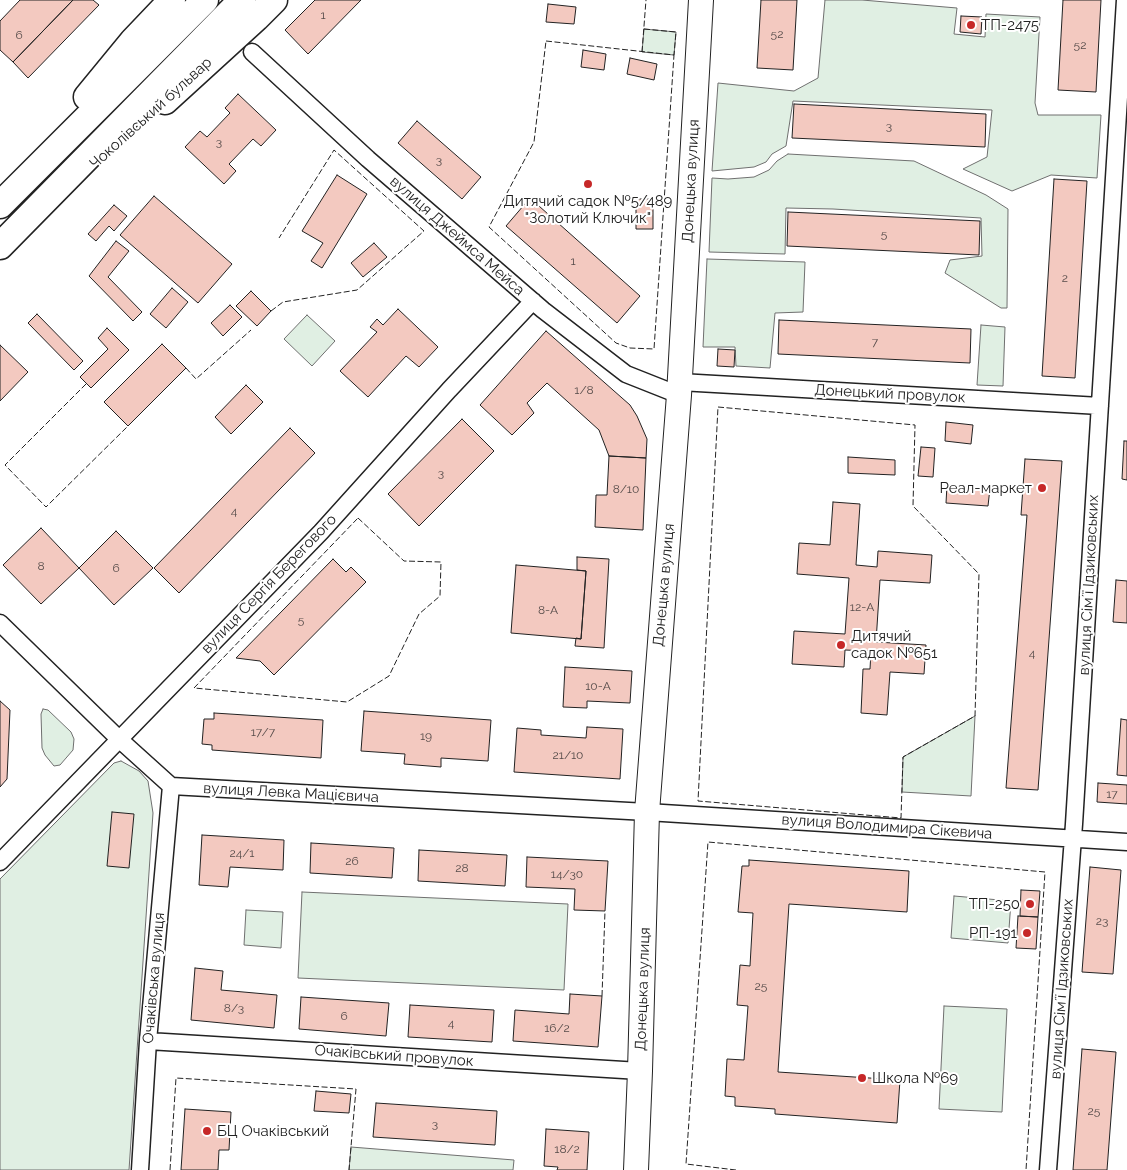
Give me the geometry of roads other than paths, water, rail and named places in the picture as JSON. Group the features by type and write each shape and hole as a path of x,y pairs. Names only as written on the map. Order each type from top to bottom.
{"main road":[{"path":"3,202 127,49 172,0"},
{"path":"3,202 205,0"},
{"name":"Чоколівський бульвар","path":"0,246 242,0"},
{"name":"Чоколівський бульвар","path":"23,221 109,152 274,0"}],"street":[{"name":"Донецька вулиця","path":"636,1170 648,812 680,389 701,0"},
{"name":"вулиця Сімʼї Ідзиковських","path":"1048,1170 1073,839 1124,0"},
{"name":"вулиця Джеймса Мейса","path":"252,52 368,159 533,301 626,374 680,389"},
{"name":"вулиця Сергія Берегового","path":"0,862 321,532 449,390 533,301"},
{"name":"Донецький провулок","path":"680,389 1100,406"},
{"path":"0,623 170,786"},
{"name":"вулиця Левка Мацієвича","path":"170,786 648,812"},
{"name":"Очаківська вулиця","path":"140,1170 148,1041 170,786"},
{"name":"вулиця Володимира Сікевича","path":"648,812 1127,842"},
{"name":"Очаківський провулок","path":"148,1041 640,1071"}],"place":[{"name":"ТП-2475","path":"971,25"},
{"name":"Дитячий садок №5/489 \"Золотий Ключик\"","path":"588,184"},
{"name":"Реал-маркет","path":"1042,488"},
{"name":"Дитячий садок №651","path":"841,645"},
{"name":"ТП-250","path":"1030,904"},
{"name":"РП-191","path":"1027,933"},
{"name":"Школа №69","path":"862,1078"},
{"name":"БЦ Очаківський","path":"207,1131"}]}
